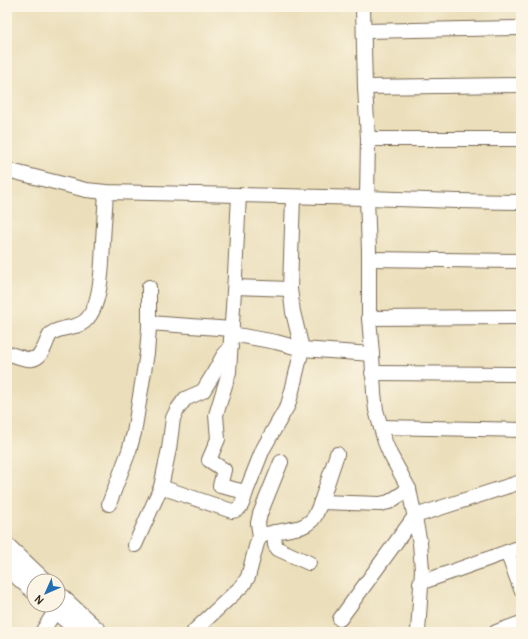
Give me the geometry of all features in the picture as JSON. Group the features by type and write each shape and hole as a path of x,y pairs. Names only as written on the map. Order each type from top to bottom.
{"main road":[{"path":"7,547 35,573"},
{"path":"7,566 26,583"},
{"path":"66,610 98,632"},
{"path":"64,613 80,632"}],"street":[{"path":"363,7 368,139 367,198 369,318 372,373 376,410 381,428 390,454 409,490 420,543 422,570 418,632"},
{"path":"364,31 521,28"},
{"path":"365,87 521,85"},
{"path":"368,139 521,140"},
{"path":"7,170 86,190 106,192 521,202"},
{"path":"7,353 28,359 37,359 42,354 51,334 58,330 83,323 87,320 95,305 101,272 106,192"},
{"path":"239,195 235,288 229,372 216,415 218,439 209,460 224,470 220,486 246,492"},
{"path":"161,487 235,511 240,507 263,449 288,405 302,349 293,312 290,289 293,197"},
{"path":"369,259 521,261"},
{"path":"109,504 130,451 134,433 147,353 149,287"},
{"path":"235,288 290,289"},
{"path":"369,318 521,317"},
{"path":"149,323 232,337 276,342 302,349 372,354"},
{"path":"135,545 161,487 169,449 173,418 176,410 185,399 203,391 232,337"},
{"path":"372,373 521,374"},
{"path":"381,428 521,430"},
{"path":"260,537 274,532 301,527 312,520 321,502 337,454"},
{"path":"194,631 243,585 248,577 260,537 258,524 260,514 281,462"},
{"path":"340,618 415,516 521,482"},
{"path":"321,502 380,504 389,502 409,490"},
{"path":"274,532 274,545 276,547 309,563"},
{"path":"420,583 521,547"},
{"path":"507,552 521,589"},
{"path":"42,632 51,613"},
{"path":"496,632 521,623"}]}
